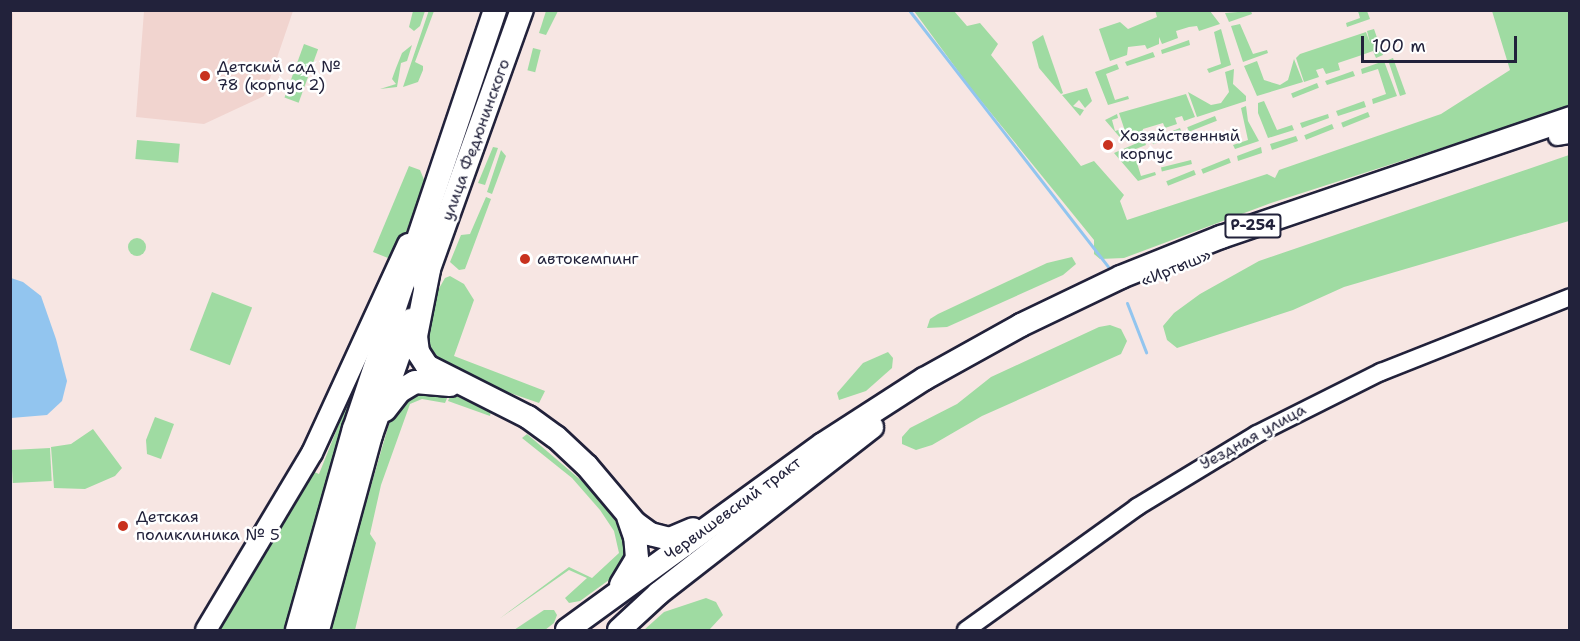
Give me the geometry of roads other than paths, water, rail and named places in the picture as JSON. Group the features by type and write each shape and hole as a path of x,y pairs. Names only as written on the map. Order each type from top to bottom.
{"highway":[{"name":"улица Федюнинского","path":"297,630 350,440 495,10"},
{"name":"улица Федюнинского","path":"429,270 522,10"},
{"name":"«Иртыш»","path":"902,392 1021,325 1164,258 1569,118"},
{"name":"«Иртыш»","path":"872,427 997,351 1128,287 1223,249 1565,135"},
{"path":"429,270 416,336 418,352 436,373 522,414 556,436 587,466 626,513 657,537 680,537 808,445 902,392"},
{"path":"318,630 371,435 429,270"},
{"path":"371,435 388,404 407,386 433,381 470,390"},
{"name":"Червишевский тракт","path":"567,630 823,444 902,392"},
{"path":"619,630 659,593 872,427"},
{"name":"Червишевский тракт","path":"588,630 872,427"},
{"path":"597,609 626,581 635,566 637,544 626,513"}],"main road":[{"path":"206,630 312,453 436,185"}],"street":[{"name":"Уездная улица","path":"966,630 1137,507 1257,434 1381,372 1569,297"}],"water":[{"path":"11,278 23,282 41,296 56,339 67,381 62,401 47,415 11,418"}],"waterway":[{"path":"909,10 1110,269"},
{"path":"1127,303 1146,352"}],"place":[{"name":"Детский сад № 78 (корпус 2)","path":"205,76"},
{"name":"Хозяйственный корпус","path":"1108,145"},
{"name":"автокемпинг","path":"525,259"},
{"name":"Детская поликлиника № 5","path":"123,526"}]}
